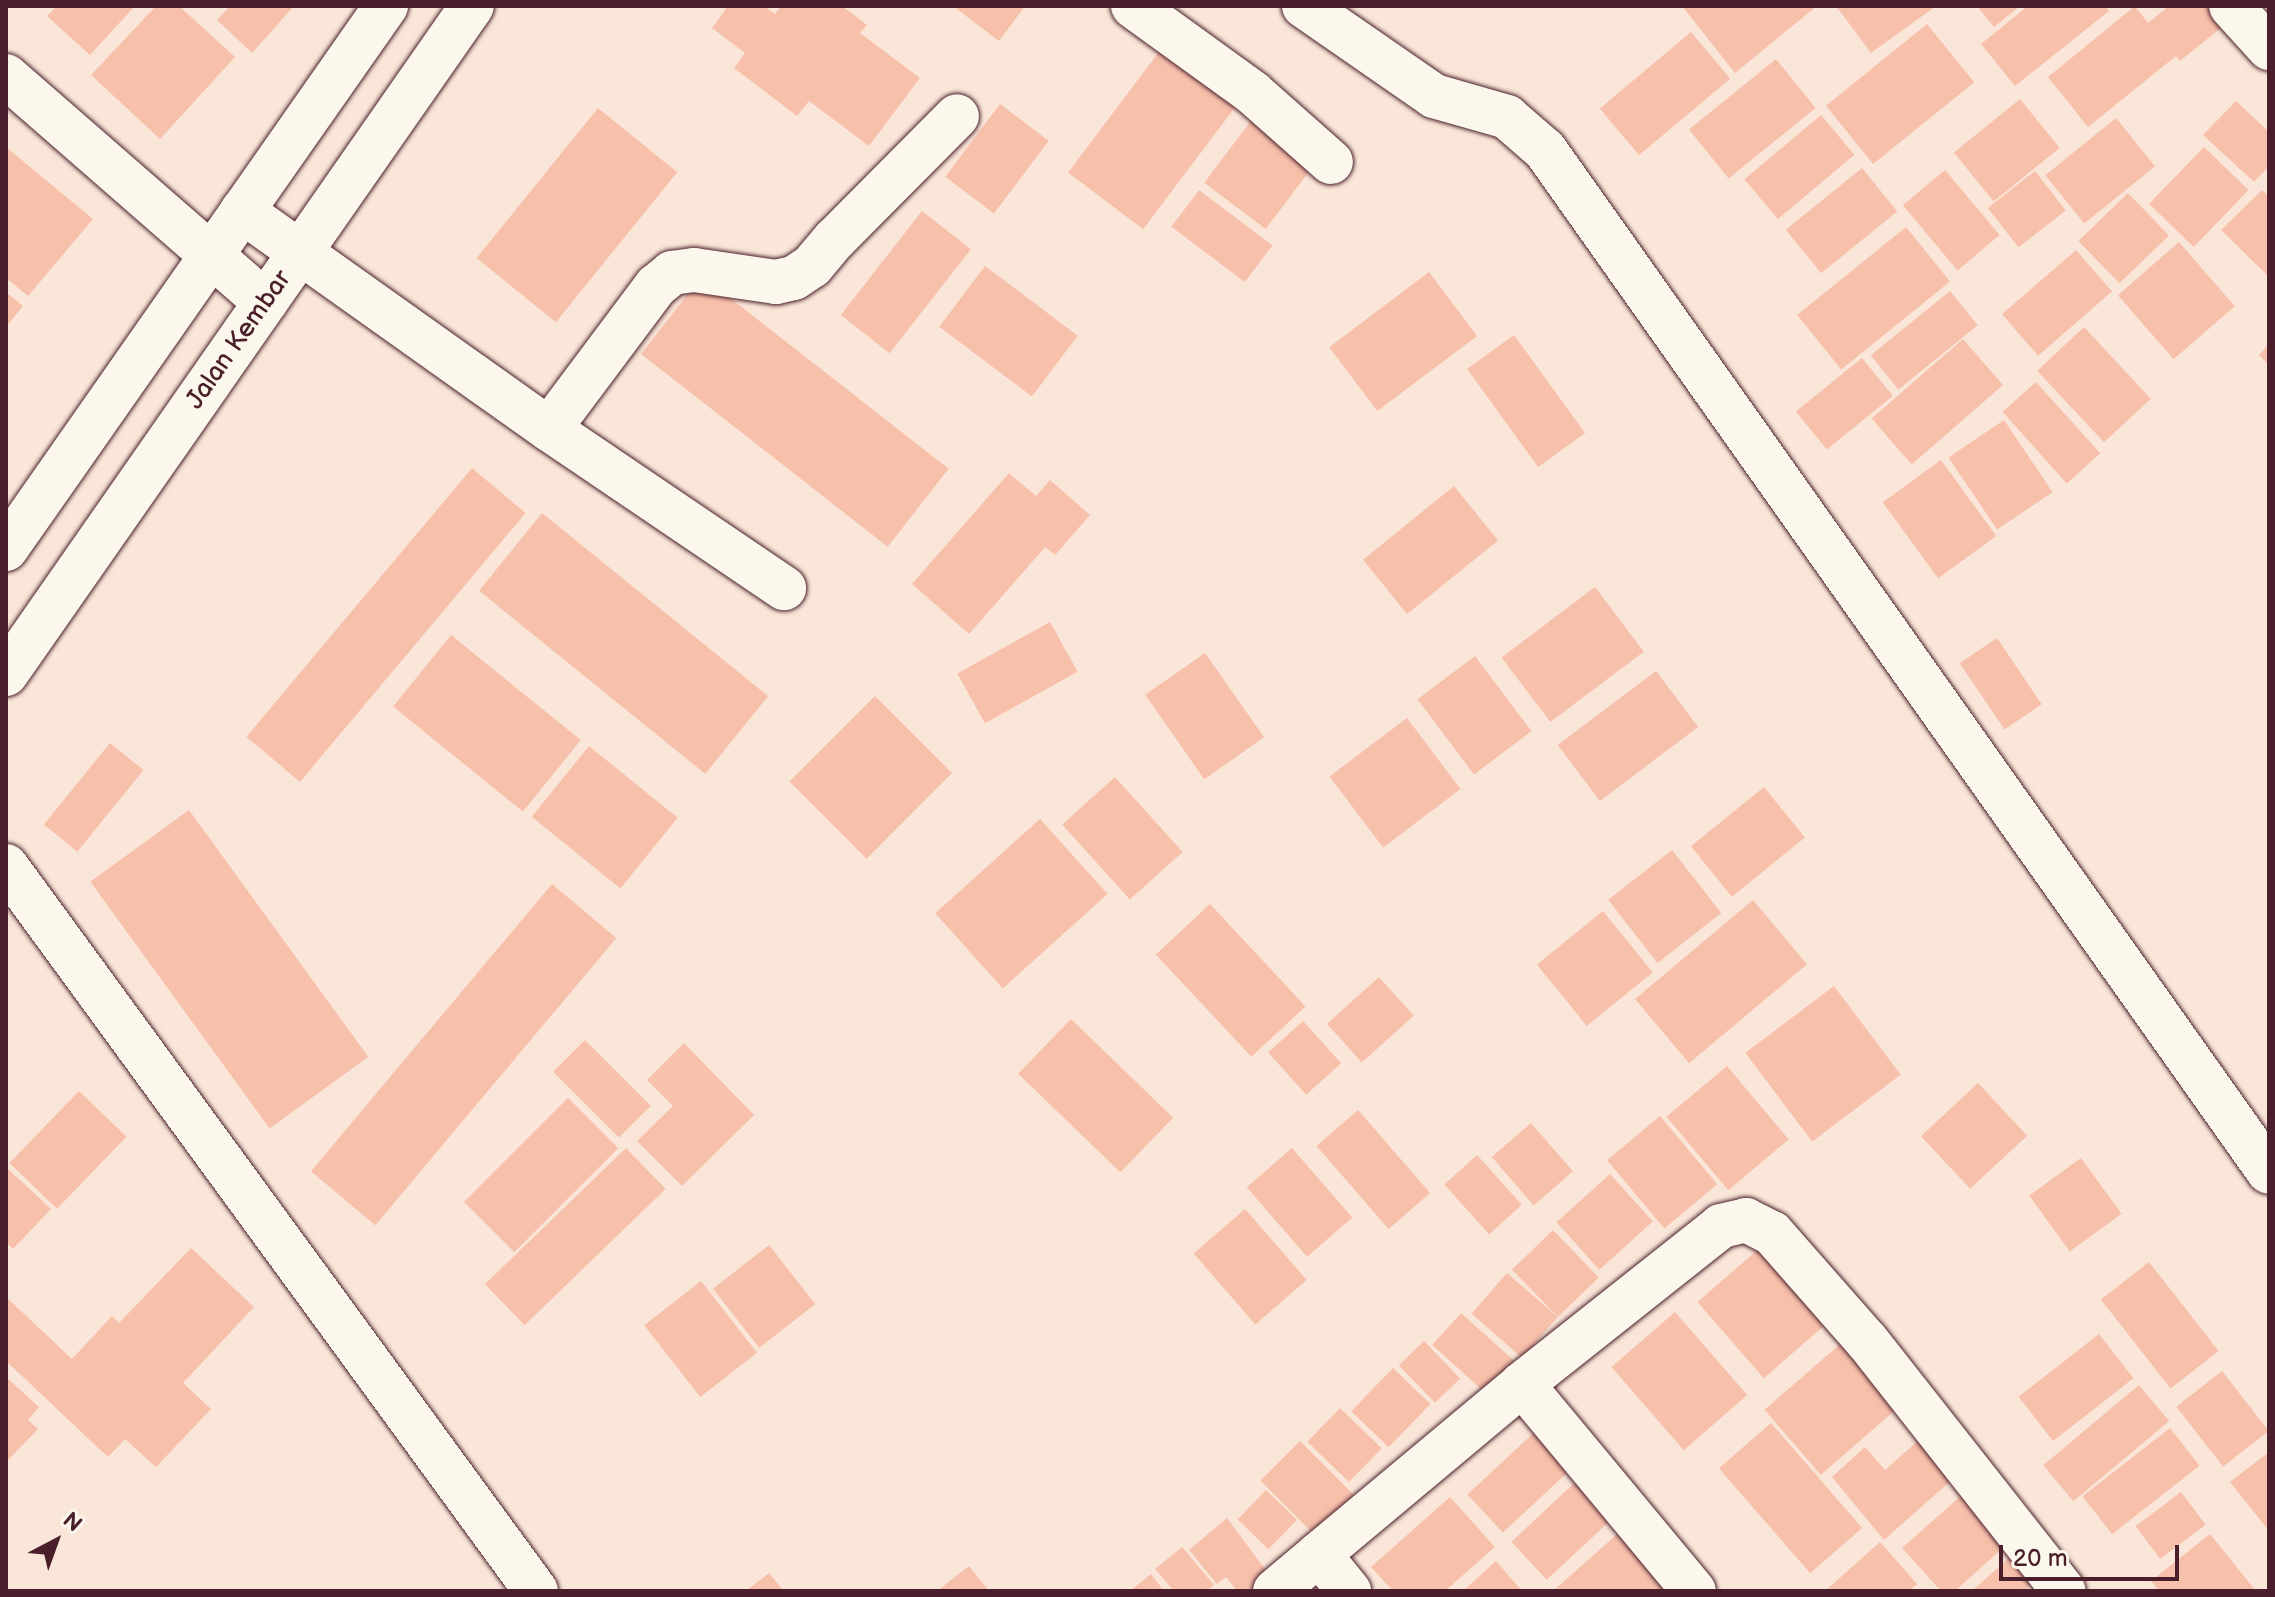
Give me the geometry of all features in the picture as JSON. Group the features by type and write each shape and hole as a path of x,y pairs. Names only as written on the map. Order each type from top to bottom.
{"street":[{"path":"6,549 386,6"},
{"name":"Jalan Kembar","path":"6,674 472,6"},
{"path":"1133,6 1253,93 1331,162"},
{"path":"1304,6 1434,96 1507,117 1545,150 2269,1172"},
{"path":"2231,6 2269,48"},
{"path":"6,76 265,302"},
{"path":"549,429 656,286 672,273 694,270 776,282 794,278 812,266 957,116"},
{"path":"242,211 549,429 784,588"},
{"path":"8,868 536,1591"},
{"path":"1275,1591 1522,1384 1721,1226 1746,1220 1772,1233 1867,1341 2064,1591"},
{"path":"1522,1384 1694,1591"},
{"path":"1319,1554 1349,1591"}],"building":[{"path":"57,6 135,6 90,55 47,16"},
{"path":"156,6 179,6 235,57 160,139 91,75"},
{"path":"230,6 294,6 252,53 217,20"},
{"path":"728,6 764,6 775,14 781,6 842,6 867,25 860,33 920,78 869,146 809,101 797,116 734,68 745,53 712,28"},
{"path":"953,6 1025,6 999,41"},
{"path":"1682,6 1817,6 1735,73"},
{"path":"1836,6 1936,6 1871,53"},
{"path":"1977,6 2020,6 1994,27"},
{"path":"2028,6 2105,6 2109,11 2015,86 1981,44"},
{"path":"2135,6 2148,23 2169,6 2221,6 2232,19 2180,61 2176,56 2088,127 2048,77"},
{"path":"1927,24 1974,82 1873,164 1826,106"},
{"path":"1691,32 1730,79 1639,155 1600,108"},
{"path":"1171,36 1246,93 1143,229 1068,173"},
{"path":"1776,59 1816,108 1729,178 1689,129"},
{"path":"2020,99 2060,148 1994,201 1954,152"},
{"path":"2236,101 2269,132 2269,166 2254,182 2203,135"},
{"path":"1000,104 1049,141 994,213 945,177"},
{"path":"598,108 677,172 556,322 477,258"},
{"path":"1256,114 1317,160 1266,229 1204,183"},
{"path":"1821,115 1854,155 1778,219 1744,179"},
{"path":"2116,118 2155,166 2084,223 2045,175"},
{"path":"6,147 93,219 28,296 6,278"},
{"path":"2204,147 2249,190 2194,247 2149,204"},
{"path":"1862,168 1897,212 1821,273 1786,230"},
{"path":"1945,170 2000,235 1958,270 1903,205"},
{"path":"2035,171 2066,210 2019,247 1988,208"},
{"path":"1199,190 1272,245 1245,282 1171,227"},
{"path":"2262,190 2269,197 2269,277 2221,230"},
{"path":"2128,193 2169,235 2119,283 2078,241"},
{"path":"922,211 971,249 890,353 841,315"},
{"path":"1906,227 1950,281 1841,370 1797,315"},
{"path":"2179,242 2235,306 2174,359 2118,295"},
{"path":"2076,250 2112,292 2038,356 2002,314"},
{"path":"985,266 1078,336 1032,397 939,327"},
{"path":"1429,272 1477,336 1377,411 1329,347"},
{"path":"702,276 949,469 888,547 641,354"},
{"path":"1950,291 1978,325 1898,389 1871,355"},
{"path":"6,292 23,306 6,327"},
{"path":"2084,327 2151,399 2104,442 2037,371"},
{"path":"1514,335 1585,433 1538,467 1467,369"},
{"path":"1963,339 2003,385 1912,464 1872,418"},
{"path":"2269,344 2269,365 2259,355"},
{"path":"1862,358 1893,396 1827,450 1796,411"},
{"path":"2036,382 2100,453 2067,483 2003,412"},
{"path":"2004,420 2053,492 1997,530 1948,457"},
{"path":"1941,460 1996,536 1938,578 1883,502"},
{"path":"472,468 526,513 300,782 246,737"},
{"path":"1009,473 1036,496 1050,480 1090,515 1055,555 1045,547 969,634 912,584"},
{"path":"1454,486 1498,540 1407,614 1363,560"},
{"path":"542,513 768,696 705,774 479,591"},
{"path":"1595,587 1644,652 1550,722 1502,657"},
{"path":"1050,622 1078,672 985,723 957,673"},
{"path":"451,635 581,740 523,812 393,706"},
{"path":"1997,638 2042,704 2004,729 1960,663"},
{"path":"1205,653 1264,737 1204,779 1145,695"},
{"path":"1475,656 1532,731 1474,774 1417,699"},
{"path":"1656,671 1698,727 1600,801 1558,745"},
{"path":"875,696 952,773 867,859 789,782"},
{"path":"1407,718 1461,789 1383,847 1330,776"},
{"path":"110,743 143,770 77,852 44,825"},
{"path":"589,746 678,818 620,888 532,817"},
{"path":"1115,777 1183,852 1130,900 1062,825"},
{"path":"1764,787 1805,838 1732,897 1691,846"},
{"path":"189,810 368,1057 270,1128 90,882"},
{"path":"1040,819 1108,894 1003,988 935,913"},
{"path":"1672,850 1721,913 1657,963 1608,900"},
{"path":"552,884 616,938 375,1225 311,1171"},
{"path":"1753,900 1807,964 1689,1063 1635,999"},
{"path":"1210,904 1305,1006 1251,1057 1156,954"},
{"path":"1603,911 1653,972 1587,1026 1537,964"},
{"path":"1379,977 1414,1016 1362,1062 1327,1024"},
{"path":"1834,986 1901,1075 1812,1141 1745,1053"},
{"path":"1071,1019 1173,1118 1120,1172 1018,1074"},
{"path":"1303,1021 1341,1063 1306,1095 1268,1052"},
{"path":"585,1040 651,1106 619,1138 553,1072"},
{"path":"684,1043 754,1115 682,1186 637,1141 673,1106 647,1080"},
{"path":"1727,1066 1789,1140 1728,1190 1666,1117"},
{"path":"1978,1083 2027,1136 1970,1189 1921,1136"},
{"path":"79,1091 126,1137 57,1209 10,1163"},
{"path":"568,1098 618,1148 514,1252 464,1202"},
{"path":"1358,1110 1430,1193 1389,1229 1316,1146"},
{"path":"1660,1116 1717,1184 1664,1229 1607,1160"},
{"path":"1531,1123 1573,1171 1534,1205 1492,1157"},
{"path":"626,1148 666,1189 525,1325 485,1284"},
{"path":"1292,1148 1352,1217 1307,1257 1247,1187"},
{"path":"1477,1155 1522,1205 1489,1234 1444,1184"},
{"path":"2081,1158 2122,1214 2070,1251 2029,1196"},
{"path":"6,1167 51,1209 13,1249 6,1242"},
{"path":"1610,1174 1653,1222 1599,1270 1556,1222"},
{"path":"1245,1209 1307,1280 1255,1325 1194,1254"},
{"path":"1553,1230 1599,1277 1558,1317 1512,1270"},
{"path":"1770,1239 1836,1315 1764,1378 1698,1302"},
{"path":"769,1245 815,1304 759,1348 713,1289"},
{"path":"191,1248 254,1307 183,1383 211,1409 156,1467 125,1439 108,1457 6,1361 6,1297 72,1359 112,1316 119,1323"},
{"path":"2149,1262 2219,1351 2171,1389 2101,1300"},
{"path":"1507,1273 1558,1317 1522,1358 1472,1314"},
{"path":"701,1281 757,1353 700,1397 644,1325"},
{"path":"1675,1312 1747,1395 1684,1450 1612,1367"},
{"path":"1461,1313 1517,1364 1489,1396 1432,1345"},
{"path":"2099,1334 2133,1378 2053,1441 2019,1397"},
{"path":"1846,1339 1902,1404 1821,1475 1764,1410"},
{"path":"1424,1341 1460,1378 1435,1403 1399,1365"},
{"path":"1393,1368 1430,1404 1389,1447 1351,1411"},
{"path":"2222,1371 2269,1431 2223,1467 2176,1407"},
{"path":"6,1377 39,1407 28,1420 38,1429 6,1462"},
{"path":"2139,1385 2169,1421 2073,1501 2043,1465"},
{"path":"1340,1408 1382,1448 1349,1482 1307,1442"},
{"path":"1771,1423 1862,1528 1810,1573 1719,1468"},
{"path":"1542,1425 1577,1463 1503,1533 1467,1495"},
{"path":"2170,1428 2200,1466 2112,1534 2083,1496"},
{"path":"1929,1431 1963,1470 1884,1540 1832,1477 1865,1447 1885,1470"},
{"path":"1300,1441 1359,1500 1319,1539 1260,1481"},
{"path":"2269,1452 2269,1531 2230,1482"},
{"path":"1583,1475 1618,1513 1547,1580 1511,1542"},
{"path":"1972,1486 2016,1536 1955,1591 1941,1591 1902,1548"},
{"path":"1266,1490 1297,1520 1268,1549 1238,1519"},
{"path":"2181,1492 2206,1525 2160,1559 2135,1526"},
{"path":"1450,1497 1495,1547 1445,1591 1393,1591 1371,1567"},
{"path":"1227,1518 1276,1584 1268,1591 1237,1591 1226,1577 1217,1584 1189,1550"},
{"path":"1623,1529 1671,1591 1553,1591"},
{"path":"2210,1534 2256,1591 2159,1591 2151,1581"},
{"path":"1880,1542 1917,1584 1909,1591 1825,1591"},
{"path":"1182,1547 1214,1585 1207,1591 1174,1591 1155,1569"},
{"path":"2020,1548 2043,1574 2024,1591 1972,1591"},
{"path":"1496,1561 1522,1591 1463,1591"},
{"path":"969,1566 989,1591 937,1591"},
{"path":"769,1573 784,1591 746,1591"},
{"path":"1151,1574 1164,1591 1130,1591"}]}
